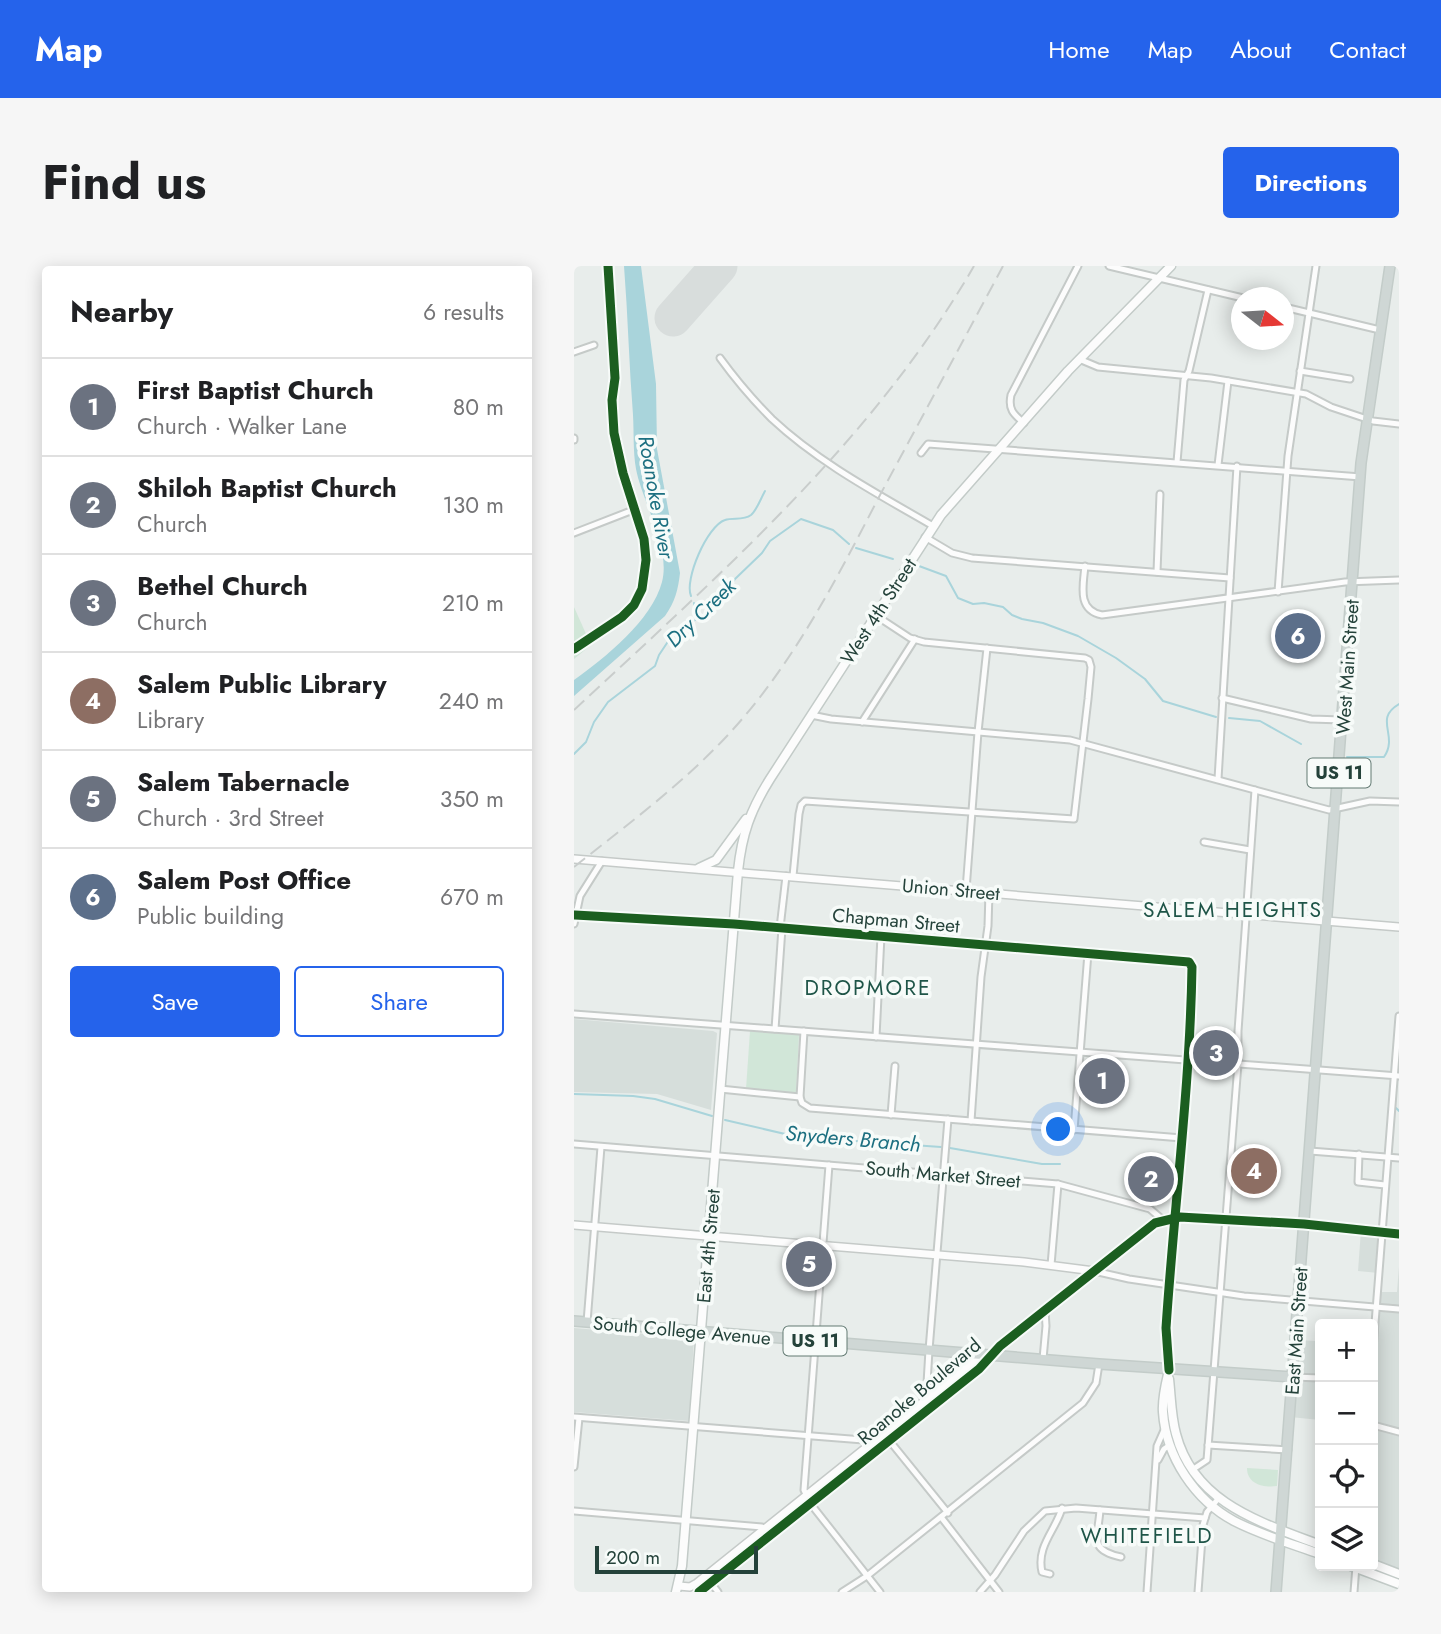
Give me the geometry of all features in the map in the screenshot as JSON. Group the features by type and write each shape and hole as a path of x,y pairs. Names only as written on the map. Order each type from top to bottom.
{"main road":[{"name":"West 4th Street","path":"726,1026 738,871 743,836 750,814 933,526 1079,359 1171,266"},
{"name":"West Main Street","path":"1317,1070 1366,417 1390,266"},
{"path":"699,868 716,860 750,814"},
{"name":"East 4th Street","path":"678,1589 686,1520 726,1026"},
{"name":"East Main Street","path":"1276,1592 1317,1070"},
{"name":"South College Avenue","path":"574,1321 1169,1370 1293,1377"},
{"path":"1169,1370 1163,1411 1165,1428 1170,1445 1187,1479 1234,1521 1315,1544"},
{"path":"1169,1370 1176,1433 1192,1470 1215,1502"},
{"path":"1281,1535 1315,1552"},
{"path":"1378,1566 1399,1574"},
{"path":"1366,1571 1399,1584"}],"street":[{"path":"1024,423 1011,411 1011,395 1078,266"},
{"path":"1109,266 1231,295"},
{"path":"1278,592 1296,392 1316,266"},
{"path":"1177,462 1186,375 1208,290"},
{"path":"1294,310 1380,330"},
{"path":"574,352 594,345"},
{"path":"720,358 745,391 787,432 844,472 933,526"},
{"path":"1079,359 1098,367 1186,375 1296,392 1373,421 1399,425"},
{"path":"1300,371 1350,379"},
{"path":"1217,465 1228,381"},
{"path":"921,453 928,444 1361,477"},
{"path":"1218,779 1237,466"},
{"path":"1157,572 1160,494"},
{"path":"574,533 628,512"},
{"path":"925,537 952,553 972,558 1230,578"},
{"path":"1085,566 1085,606 1096,614 1107,615 1353,582 1399,580"},
{"path":"775,1029 781,928 801,805 807,801 1074,819 1091,667 1087,658 933,643 915,639 875,615"},
{"path":"862,722 915,639"},
{"path":"967,890 987,648"},
{"path":"1222,698 1311,719 1343,720"},
{"path":"811,715 1083,742 1329,810 1370,801 1399,802"},
{"path":"1192,1470 1205,1462 1208,1446 1238,1064 1255,790"},
{"path":"1204,842 1250,850"},
{"name":"Union Street","path":"574,859 1399,927"},
{"path":"574,924 580,896 602,861"},
{"path":"971,1121 989,892"},
{"name":"Chapman Street","path":"575,915 734,924 1187,961 1192,967 1187,1061"},
{"path":"876,1037 881,936"},
{"path":"1074,1130 1088,953"},
{"path":"574,1014 1397,1076"},
{"path":"1375,1319 1385,1185 1397,1076 1399,1016"},
{"path":"804,1031 800,1097 804,1105 817,1109 1182,1138"},
{"path":"1169,1370 1166,1328 1187,1061"},
{"path":"891,1115 895,1066"},
{"path":"720,1089 800,1097"},
{"path":"929,1409 926,1400 929,1350 948,1119"},
{"name":"South Market Street","path":"574,1144 1058,1184 1150,1209 1163,1220"},
{"path":"587,1322 601,1147"},
{"path":"1310,1151 1399,1158"},
{"path":"1359,1154 1359,1182 1385,1185"},
{"path":"830,1165 804,1480 808,1499 880,1592"},
{"path":"1051,1265 1058,1184"},
{"path":"1163,1220 1175,1217 1304,1224 1399,1234"},
{"name":"Roanoke Boulevard","path":"678,1589 697,1583 768,1531 973,1362 989,1355 1143,1232 1163,1220"},
{"path":"574,1226 1051,1265 1220,1293 1399,1309"},
{"path":"1043,1360 1045,1310"},
{"name":"Roanoke Boulevard","path":"808,1499 929,1409 979,1369 989,1355"},
{"path":"842,1592 867,1576 948,1513 1083,1403 1093,1390 1099,1364"},
{"path":"1293,1377 1315,1378"},
{"path":"574,1467 576,1418 887,1442 893,1445 948,1513"},
{"path":"1378,1426 1399,1432"},
{"path":"1147,1592 1157,1446 1165,1428"},
{"path":"1157,1466 1161,1452 1170,1445"},
{"path":"1208,1446 1288,1450"},
{"path":"1198,1592 1205,1518 1215,1502"},
{"path":"980,1592 1034,1519 1045,1511 1062,1508 1205,1518"},
{"path":"1050,1574 1042,1572 1041,1558 1047,1537 1062,1508"},
{"path":"1100,1510 1097,1540 1099,1548 1106,1554 1121,1558"},
{"path":"574,1511 686,1520 768,1531"},
{"path":"941,1517 999,1592"},
{"name":"Roanoke Boulevard","path":"699,1592 768,1531"},
{"path":"1354,1571 1354,1592"},
{"path":"711,1583 719,1592"}],"shaded area":[{"path":"574,1019 717,1033 711,1110 657,1094 574,1092"},
{"path":"1361,1230 1382,1232 1379,1273 1358,1271"},
{"path":"1399,1267 1399,1574 1378,1566 1378,1319 1375,1319 1377,1292 1397,1292"},
{"path":"574,1328 694,1338 689,1421 574,1412"},
{"path":"1295,1340 1315,1341 1315,1420 1290,1417"}],"green space":[{"path":"574,607 591,645 574,659"},
{"path":"750,1031 799,1035 796,1093 746,1089"},
{"path":"1247,1468 1278,1470 1277,1486 1257,1484 1250,1478"}],"water":[{"name":"Roanoke River","path":"624,266 641,266 656,384 657,449 680,573 676,596 665,616 574,696 574,680 626,637 648,610 657,596 664,569 663,554 635,463"}],"waterway":[{"path":"691,596 694,567 711,532 725,520 751,515 765,491"},
{"name":"Dry Creek","path":"574,754 586,742 594,722 608,702 655,666 673,634 708,612 770,541 801,519 833,530 849,544"},
{"name":"Dry Creek","path":"856,548 893,559"},
{"name":"Dry Creek","path":"919,566 946,576 958,598 973,604 1003,607 1022,619 1043,623 1078,636 1145,679 1163,701 1216,717"},
{"path":"694,603 695,618"},
{"path":"1347,757 1384,757 1389,742 1388,716 1399,704"},
{"name":"Dry Creek","path":"1229,718 1260,721 1301,744"},
{"name":"Snyders Branch","path":"574,1094 655,1099 712,1116"},
{"path":"1396,1108 1399,1111"},
{"name":"Snyders Branch","path":"725,1120 798,1137 941,1147"},
{"name":"Snyders Branch","path":"950,1148 1042,1164 1060,1164"}],"runway":[{"path":"673,318 719,266"}],"railway":[{"path":"574,710 738,556 842,448 934,330 974,266"},
{"path":"574,867 691,771 727,736 773,680 830,590 1003,266"}],"cycle path":[{"path":"574,649 622,617 634,605 642,589 646,560 644,539 623,473 614,433 612,400 615,378 608,266"},
{"path":"575,915 734,924 1189,962 1192,967 1191,1012 1166,1328 1169,1370"},
{"path":"699,1592 979,1369 1000,1346 1155,1223 1180,1217 1304,1224 1399,1234"}],"place":[{"name":"Salem Post Office","path":"1298,636"},
{"name":"Bethel Church","path":"1216,1053"},
{"name":"First Baptist Church","path":"1102,1081"},
{"name":"Salem Public Library","path":"1254,1171"},
{"name":"Shiloh Baptist Church","path":"1151,1179"},
{"name":"Salem Tabernacle","path":"809,1264"}],"district":[{"name":"SALEM HEIGHTS","path":"1233,910"},
{"name":"DROPMORE","path":"868,988"},
{"name":"WHITEFIELD","path":"1147,1536"}]}
